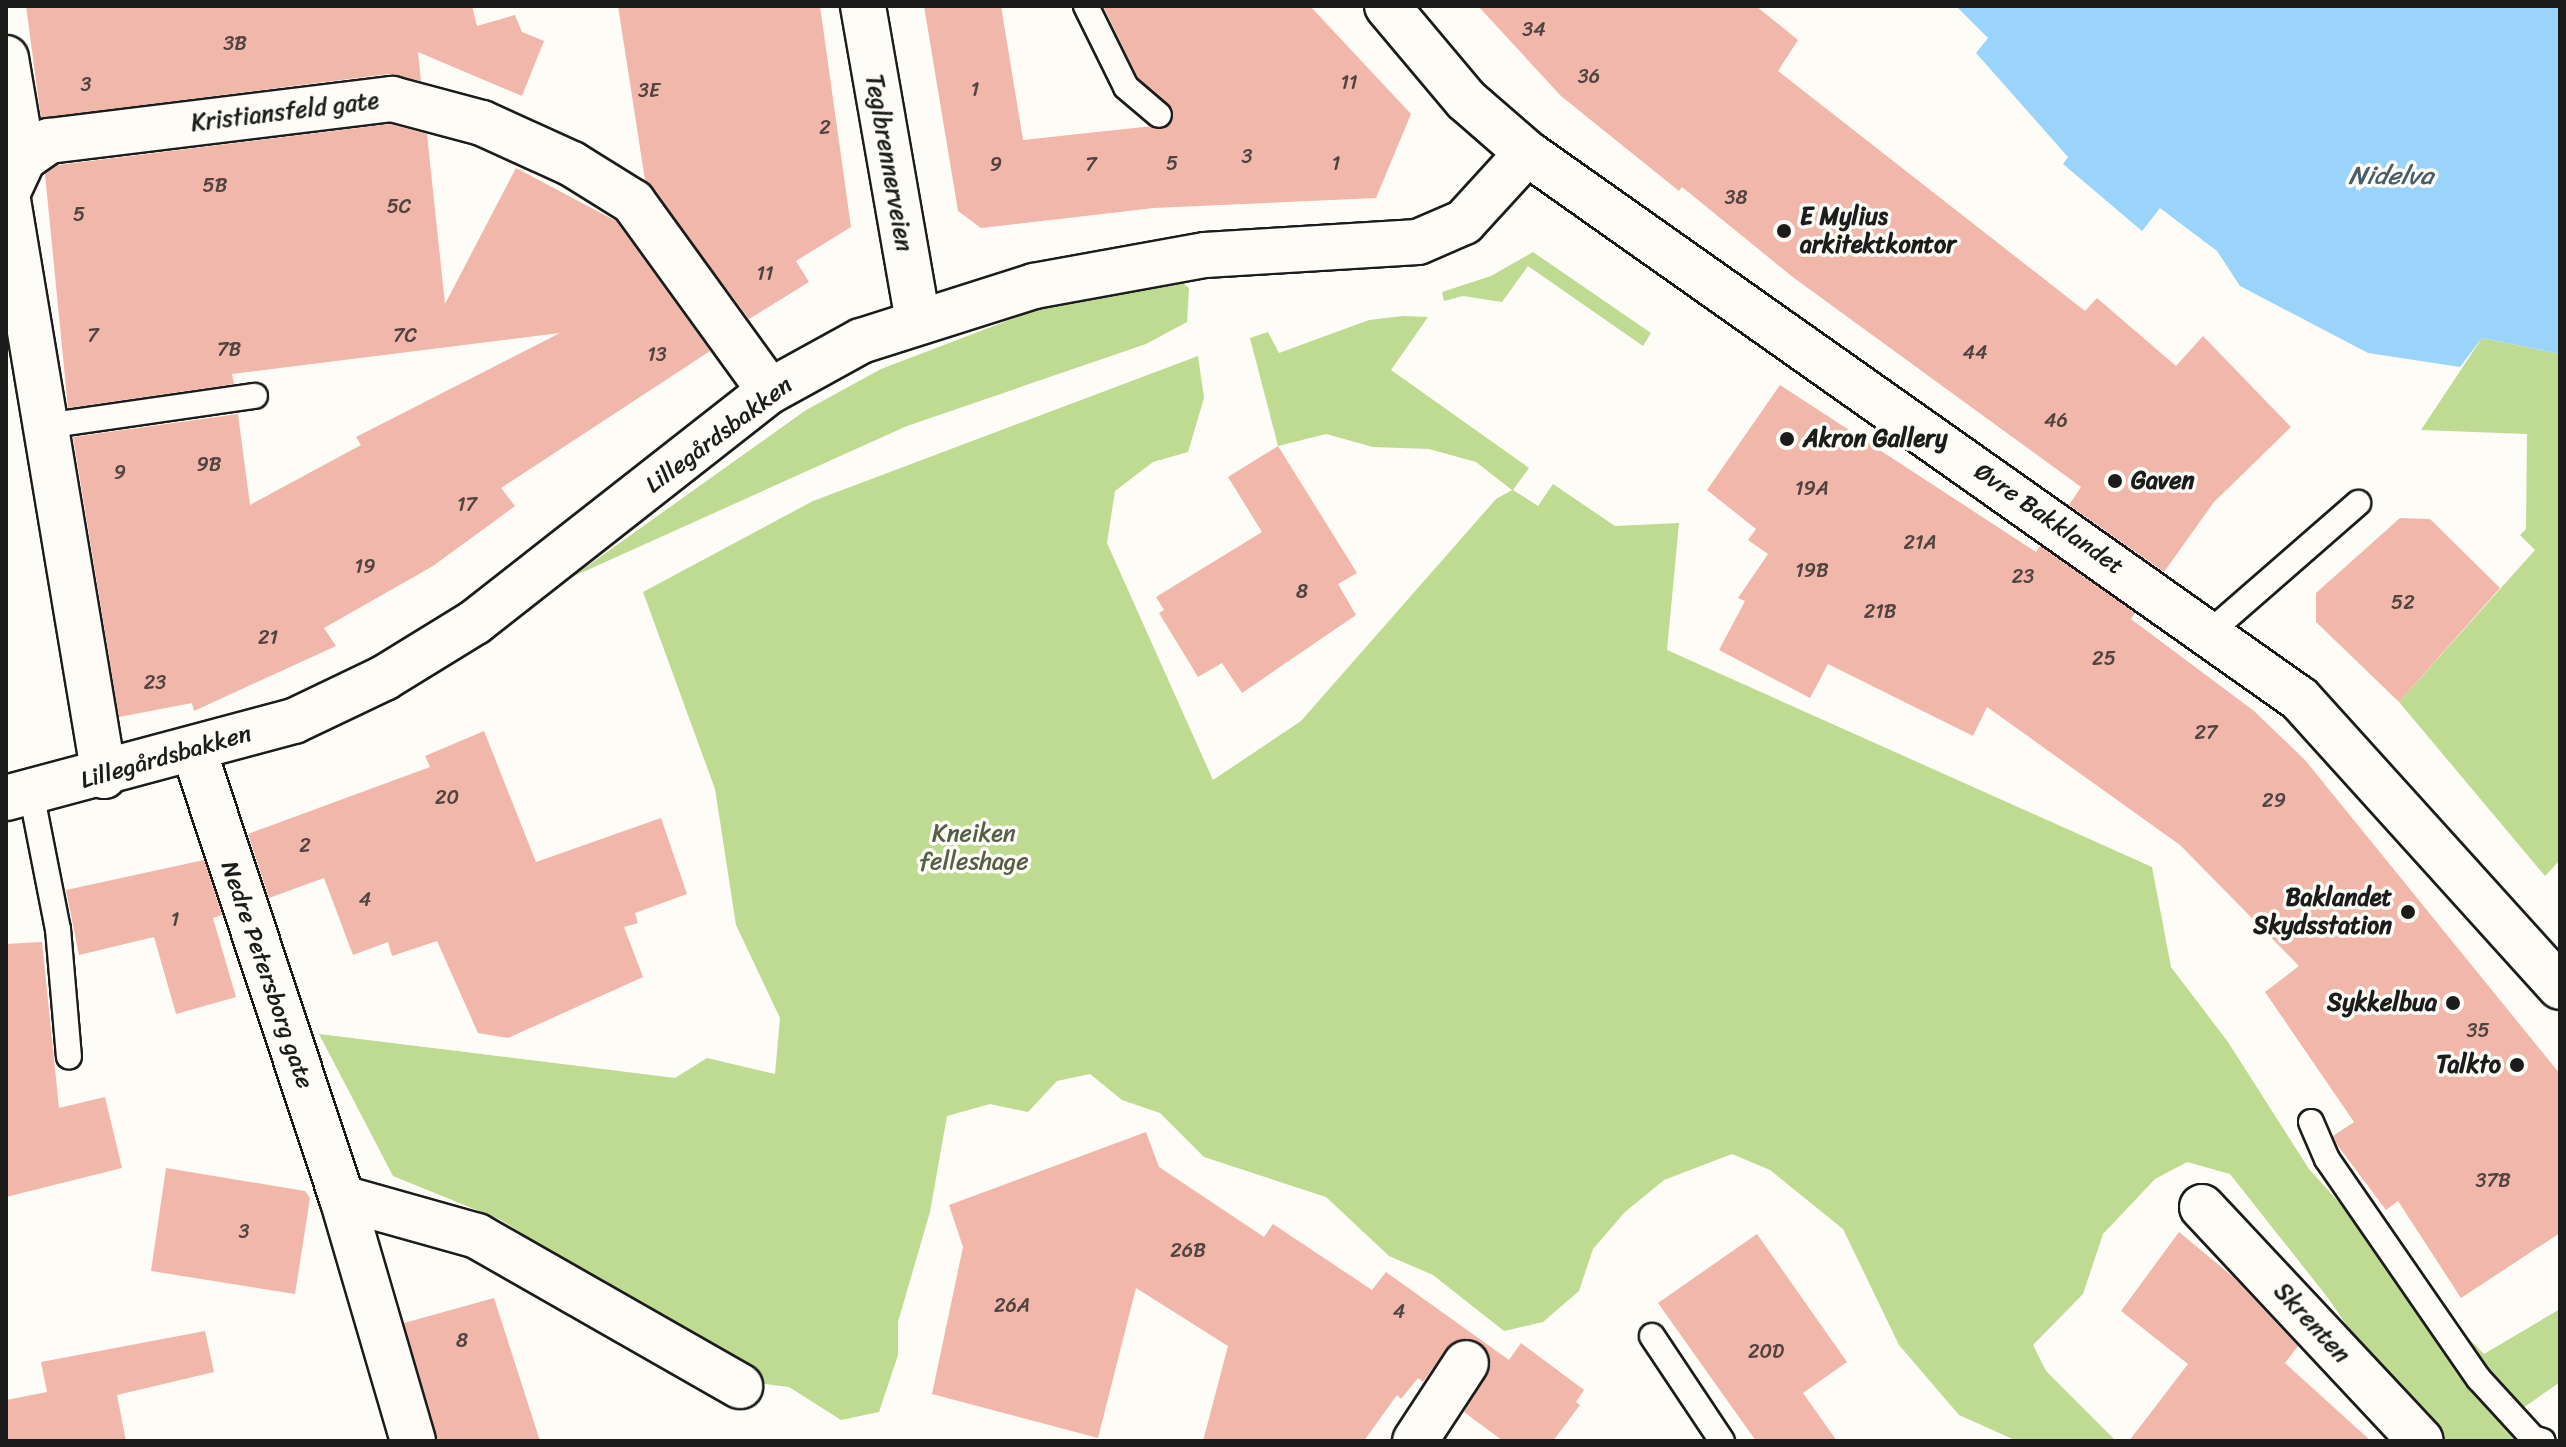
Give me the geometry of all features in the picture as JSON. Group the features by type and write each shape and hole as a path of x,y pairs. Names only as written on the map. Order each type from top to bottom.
{"street":[{"name":"Teglbrennerveien","path":"863,6 918,320"},
{"name":"Øvre Bakklandet","path":"1387,6 1466,100 1527,153 2300,699 2560,987"},
{"path":"6,58 23,159 7,194 104,776"},
{"name":"Kristiansfeld gate","path":"23,159 49,141 392,99 482,123 572,164 633,202 770,391"},
{"name":"Lillegårdsbakken","path":"18,795 104,776 294,721 384,678 462,630 770,391 861,341 918,320 1034,286 1205,255 1418,242 1464,222 1527,153"},
{"name":"Nedre Petersborg gate","path":"194,751 342,1198 413,1441"},
{"path":"342,1198 477,1236 740,1386"},
{"name":"Skrenten","path":"2202,1207 2421,1441"},
{"path":"1415,1441 1466,1363"}],"lane":[{"path":"1086,6 1126,87 1159,115"},
{"path":"46,426 255,396"},
{"path":"2209,633 2358,503"},
{"name":"Lillegårdsbakken","path":"18,795 58,929 69,1057"},
{"path":"2311,1122 2327,1159 2479,1379 2543,1441"},
{"path":"1652,1336 1722,1441"}],"green space":[{"path":"1533,252 1651,333 1643,346 1528,266 1502,302 1463,296 1444,301 1442,292 1491,276"},
{"path":"1178,279 1189,288 1187,322 1146,344 907,426 572,577 806,410 881,369 1059,301"},
{"name":"Kneiken felleshage","path":"1428,317 1391,370 1529,468 1513,490 1538,506 1553,484 1615,526 1679,523 1667,650 2152,867 2171,967 2228,1042 2309,1169 2397,1267 2484,1354 2560,1309 2560,1382 2523,1408 2527,1441 2406,1441 2378,1371 2328,1298 2230,1174 2187,1162 2155,1179 2103,1234 2083,1294 2033,1345 2046,1371 2116,1441 2017,1441 1959,1415 1899,1345 1843,1229 1770,1170 1732,1154 1664,1180 1625,1212 1593,1249 1579,1291 1543,1322 1504,1331 1433,1275 1389,1256 1326,1197 1204,1157 1160,1113 1122,1100 1090,1074 1057,1081 1028,1112 990,1104 947,1116 930,1212 898,1322 898,1355 879,1412 841,1420 789,1387 758,1383 553,1265 528,1237 501,1220 393,1176 319,1034 675,1078 707,1058 775,1074 780,1018 736,925 715,789 643,592 813,501 1198,356 1204,398 1188,452 1153,462 1115,491 1107,543 1213,780 1301,721 1496,499 1512,490 1476,462 1429,449 1373,447 1326,434 1278,446 1250,338 1268,332 1279,353 1369,320"},
{"path":"2482,338 2560,354 2560,860 2545,876 2399,702 2535,550 2520,535 2526,529 2527,434 2421,430"}],"water":[{"name":"Nidelva","path":"1956,6 2560,6 2560,354 2482,338 2460,367 2368,353 2240,286 2217,251 2160,208 2142,231 2063,164 2068,157 1976,53 1988,38"}],"building":[{"path":"26,6 472,6 477,26 515,15 522,32 544,41 522,96 418,52 421,81 389,74 41,118"},
{"path":"618,6 820,6 851,227 796,261 809,282 749,319 645,180"},
{"path":"924,6 1001,6 1023,140 1171,124 1173,109 1138,78 1103,6 1310,6 1411,114 1376,198 1154,208 981,228 958,211"},
{"path":"1478,6 1756,6 1798,40 1778,71 2085,311 2097,298 2176,366 2203,336 2291,427 2214,502 2164,572 2069,505 2081,487 1794,278 1682,187 1679,191 1561,96"},
{"path":"390,124 427,134 445,304 516,168 616,221 710,351 501,488 515,506 433,566 324,628 336,646 194,711 192,703 119,717 73,437 238,414 250,505 361,445 356,437 560,333 232,374 234,384 68,408 45,174 58,165"},
{"path":"1780,385 2036,552 2040,546 2135,613 2131,619 2254,711 2305,760 2560,1074 2560,1233 2461,1298 2398,1201 2386,1210 2333,1136 2354,1122 2265,992 2299,966 2180,845 1987,707 1973,736 1828,664 1810,698 1719,650 1745,601 1738,598 1768,554 1748,540 1756,529 1707,490"},
{"path":"1278,446 1357,573 1338,584 1356,615 1242,693 1222,663 1198,677 1159,613 1164,610 1156,597 1262,532 1228,477"},
{"path":"2400,518 2430,519 2500,588 2399,702 2316,622 2316,593"},
{"path":"484,731 536,862 661,818 687,894 635,913 638,923 624,927 643,977 508,1038 478,1033 437,941 392,956 388,942 353,955 324,878 269,898 248,834 430,767 425,756"},
{"path":"204,860 222,915 213,918 236,997 176,1014 154,937 79,955 66,890"},
{"path":"42,942 59,1108 105,1097 122,1168 6,1197 6,944"},
{"path":"1146,1132 1159,1167 1264,1237 1273,1224 1372,1290 1386,1272 1509,1360 1521,1343 1584,1390 1576,1402 1580,1405 1553,1441 1503,1441 1464,1412 1491,1364 1480,1343 1467,1338 1446,1349 1423,1382 1418,1378 1401,1399 1397,1395 1364,1441 1203,1441 1228,1346 1136,1288 1098,1438 932,1394 963,1247 949,1205"},
{"path":"166,1168 305,1191 310,1198 295,1294 151,1271"},
{"path":"2179,1232 2232,1276 2298,1346 2285,1363 2371,1441 2129,1441 2188,1364 2121,1311"},
{"path":"1757,1234 1847,1362 1803,1393 1837,1441 1756,1441 1658,1303"},
{"path":"494,1298 540,1441 437,1441 404,1323"},
{"path":"205,1331 214,1372 117,1395 126,1441 6,1441 6,1400 47,1392 41,1362"}],"place":[{"name":"E Mylius arkitektkontor","path":"1784,231"},
{"name":"Akron Gallery","path":"1787,439"},
{"name":"Gaven","path":"2115,481"},
{"name":"Baklandet Skydsstation","path":"2408,912"},
{"name":"Sykkelbua","path":"2453,1003"},
{"name":"Talkto","path":"2517,1065"}]}
